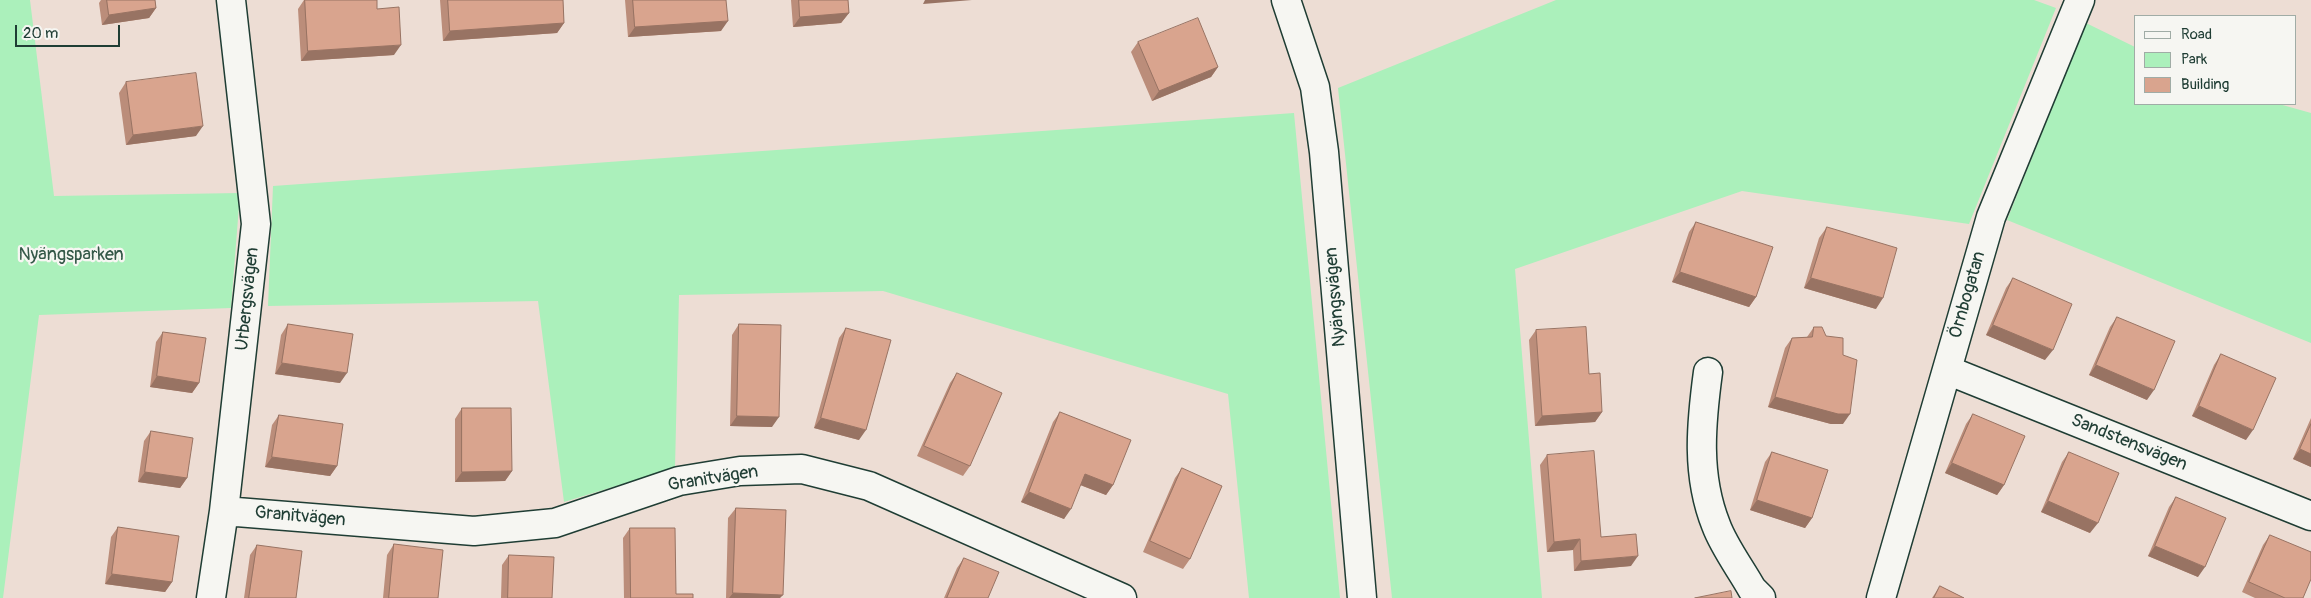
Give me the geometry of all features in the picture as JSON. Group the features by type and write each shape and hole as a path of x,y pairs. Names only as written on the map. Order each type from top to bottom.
{"street":[{"name":"Urbergsvägen","path":"211,598 224,511 256,224 231,0"},
{"name":"Nyängsvägen","path":"1286,0 1315,87 1324,152 1362,598"},
{"name":"Örnbogatan","path":"1881,598 1990,217 2080,0"},
{"name":"Sandstensvägen","path":"1947,370 2311,516"},
{"path":"1708,372 1701,427 1702,471 1716,526 1752,589 1761,598"},
{"name":"Granitvägen","path":"224,511 474,531 555,523 679,481 740,471 802,469 869,486 1122,598"}],"green space":[{"name":"Nyängsparken","path":"0,0 30,0 54,196 240,193 231,308 39,315 3,598 0,598"},
{"path":"1556,0 2034,0 2056,8 1969,224 1742,191 1515,269 1542,598 1392,598 1338,88"},
{"path":"2086,23 2134,47 2134,105 2283,105 2311,113 2311,343 2007,220"},
{"path":"1294,113 1340,598 1249,598 1228,394 883,291 679,295 675,468 564,502 538,301 268,306 273,186"}],"building":[{"path":"107,0 155,0 156,8 109,15"},
{"path":"305,0 377,0 377,9 399,7 401,45 308,51"},
{"path":"448,0 563,0 564,23 450,31"},
{"path":"633,0 726,0 728,21 635,27"},
{"path":"799,0 848,0 849,13 800,17"},
{"path":"1198,18 1218,67 1159,91 1138,42"},
{"path":"196,73 203,126 133,135 126,82"},
{"path":"1696,222 1773,247 1756,297 1680,272"},
{"path":"1827,227 1897,248 1883,298 1811,278"},
{"path":"2013,278 2072,304 2053,350 1993,325"},
{"path":"2117,317 2175,341 2154,390 2096,365"},
{"path":"288,324 353,334 347,373 282,363"},
{"path":"739,324 781,325 779,417 737,416"},
{"path":"1586,327 1589,374 1600,373 1602,412 1542,416 1536,330"},
{"path":"1814,327 1822,327 1826,336 1843,338 1843,355 1857,360 1850,414 1838,414 1775,397 1792,338 1812,337"},
{"path":"846,328 891,340 866,430 821,418"},
{"path":"163,332 206,338 199,383 157,376"},
{"path":"2221,354 2276,378 2253,430 2199,406"},
{"path":"957,373 1002,393 970,466 924,446"},
{"path":"462,408 511,408 512,471 462,472"},
{"path":"1060,412 1131,440 1113,485 1085,474 1071,509 1029,492"},
{"path":"1973,414 2025,436 2004,485 1952,463"},
{"path":"279,415 343,424 337,466 272,457"},
{"path":"2311,424 2311,454 2300,449"},
{"path":"151,431 193,438 187,478 145,472"},
{"path":"1594,451 1601,537 1636,534 1638,556 1581,561 1580,539 1554,542 1547,455"},
{"path":"1772,452 1828,470 1812,518 1757,500"},
{"path":"2069,452 2119,473 2098,523 2048,501"},
{"path":"1182,468 1222,486 1190,559 1150,541"},
{"path":"2176,497 2226,518 2205,567 2155,546"},
{"path":"736,508 786,510 783,595 733,593"},
{"path":"118,527 179,536 172,582 112,574"},
{"path":"630,528 675,528 676,594 693,594 693,598 631,598"},
{"path":"2270,535 2311,552 2311,579 2303,598 2285,598 2249,582"},
{"path":"394,544 443,550 438,598 389,598"},
{"path":"257,545 302,551 296,598 249,598"},
{"path":"509,555 554,557 552,598 508,598"},
{"path":"964,558 999,572 988,598 947,598"},
{"path":"1940,586 1964,598 1934,598"},
{"path":"1731,591 1732,598 1695,598"}]}
